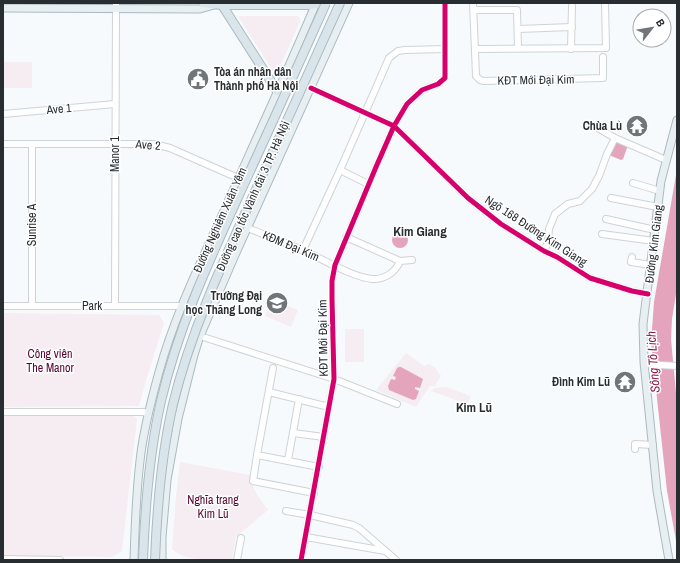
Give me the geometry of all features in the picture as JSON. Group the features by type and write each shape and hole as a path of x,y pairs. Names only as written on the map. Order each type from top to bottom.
{"highway":[{"path":"203,3 218,5 326,3"},
{"name":"Đường cao tốc Vành đai 3 TP. Hà Nội","path":"143,560 147,483 154,434 170,366 183,327 206,268 326,3"},
{"name":"Đường cao tốc Vành đai 3 TP. Hà Nội","path":"156,560 160,485 166,437 182,370 194,331 218,273 340,3"},
{"path":"218,5 277,91"}],"main road":[{"path":"162,560 162,537 167,480 190,365 200,336 349,3"},
{"name":"Đường Nghiêm Xuân Yêm","path":"134,560 140,460 148,414 159,372 182,306 316,4"},
{"path":"3,8 116,6 200,9 218,5"},
{"name":"Đường Kim Giang","path":"669,560 657,491 643,324 660,191 666,160 677,120"},
{"path":"148,414 178,419"}],"street":[{"name":"KĐT Mới Đại Kim","path":"305,560 301,560 334,379 332,281 335,265 368,184 394,126 407,104 422,90 438,84 445,78 445,3"},
{"path":"475,49 606,48 605,4"},
{"name":"Manor 1","path":"115,306 116,6"},
{"name":"KĐT Mới Đại Kim","path":"518,48 517,10 473,6 476,76 480,80 603,78 603,57"},
{"path":"571,49 572,6"},
{"path":"518,29 572,27"},
{"path":"303,250 389,58 398,51 445,49"},
{"path":"311,88 394,126"},
{"name":"Ave 1","path":"3,114 115,104"},
{"name":"Ngõ 168 Đường Kim Giang","path":"394,126 468,198 501,224 590,278 632,291 648,294"},
{"path":"596,127 615,138 666,160"},
{"path":"544,251 548,242 549,229 554,216 568,204 580,201 592,189 615,138"},
{"name":"Ave 2","path":"3,144 115,143 162,145 238,178"},
{"name":"Sunrise A","path":"32,144 32,305"},
{"path":"340,170 368,184"},
{"path":"633,183 660,191"},
{"path":"612,198 658,207"},
{"path":"606,219 655,230"},
{"name":"KĐM Đại Kim","path":"248,228 303,250 335,265"},
{"path":"602,234 654,241"},
{"path":"346,237 400,261 412,260"},
{"path":"632,257 631,262 651,266"},
{"path":"335,265 361,277 373,280 380,279 393,272 398,268 400,261"},
{"name":"Park","path":"3,306 182,306"},
{"path":"200,336 334,379 397,404"},
{"path":"647,364 677,366"},
{"path":"273,368 253,481 314,493"},
{"path":"269,392 329,407"},
{"path":"288,460 299,399"},
{"path":"3,412 137,412 148,414"},
{"path":"294,432 324,437"},
{"path":"635,449 635,444 653,445"},
{"path":"257,455 319,466"},
{"path":"286,511 353,525 359,528 396,560"},
{"path":"306,537 386,551"},
{"path":"237,560 241,538"},
{"path":"3,559 60,560"}],"green space":[{"path":"238,16 297,16 300,18 300,22 276,76"},
{"path":"3,62 32,62 32,88 3,88"},
{"path":"271,299 298,310 291,327 265,316"},
{"name":"Công viên The Manor","path":"3,313 159,315 164,323 139,406 3,407"},
{"path":"345,329 364,329 364,362 345,362"},
{"path":"406,353 424,366 429,364 436,368 441,375 435,386 430,386 416,407 376,390"},
{"path":"446,387 471,396 467,404 431,391 435,388"},
{"path":"133,415 137,419 122,551 112,557 3,556 3,416"},
{"name":"Nghĩa trang Kim Lũ","path":"180,462 250,475 254,489 268,510 236,537 232,558 230,560 192,558 184,556 172,549"}],"shaded area":[{"path":"615,141 627,146 623,159 621,160 609,155"},
{"path":"677,169 677,288 672,319 671,339 677,404 677,546 667,491 651,343 654,302"},
{"path":"397,232 403,232 408,237 406,246 403,248 397,248 392,243 392,237"},
{"path":"399,367 423,379 420,388 415,387 415,389 419,391 416,399 413,400 389,390 388,386 391,379 395,380 396,377 393,376"}],"cycle path":[{"path":"301,560 334,379 332,281 335,265 394,126 407,104 422,90 438,84 445,78 445,3"},
{"path":"311,88 394,126 468,198 501,224 544,251 557,257 590,278 632,291 648,294"}],"place":[{"name":"Tòa án nhân dân Thành phố Hà Nội","path":"198,79"},
{"name":"Chùa Lủ","path":"637,126"},
{"name":"Trường Đại học Thăng Long","path":"277,303"},
{"name":"Đình Kim Lũ","path":"625,382"}],"district":[{"name":"Kim Giang","path":"420,231"},
{"name":"Kim Lũ","path":"474,407"}],"water label":[{"name":"Sông Tô Lịch","path":"653,362"}]}
